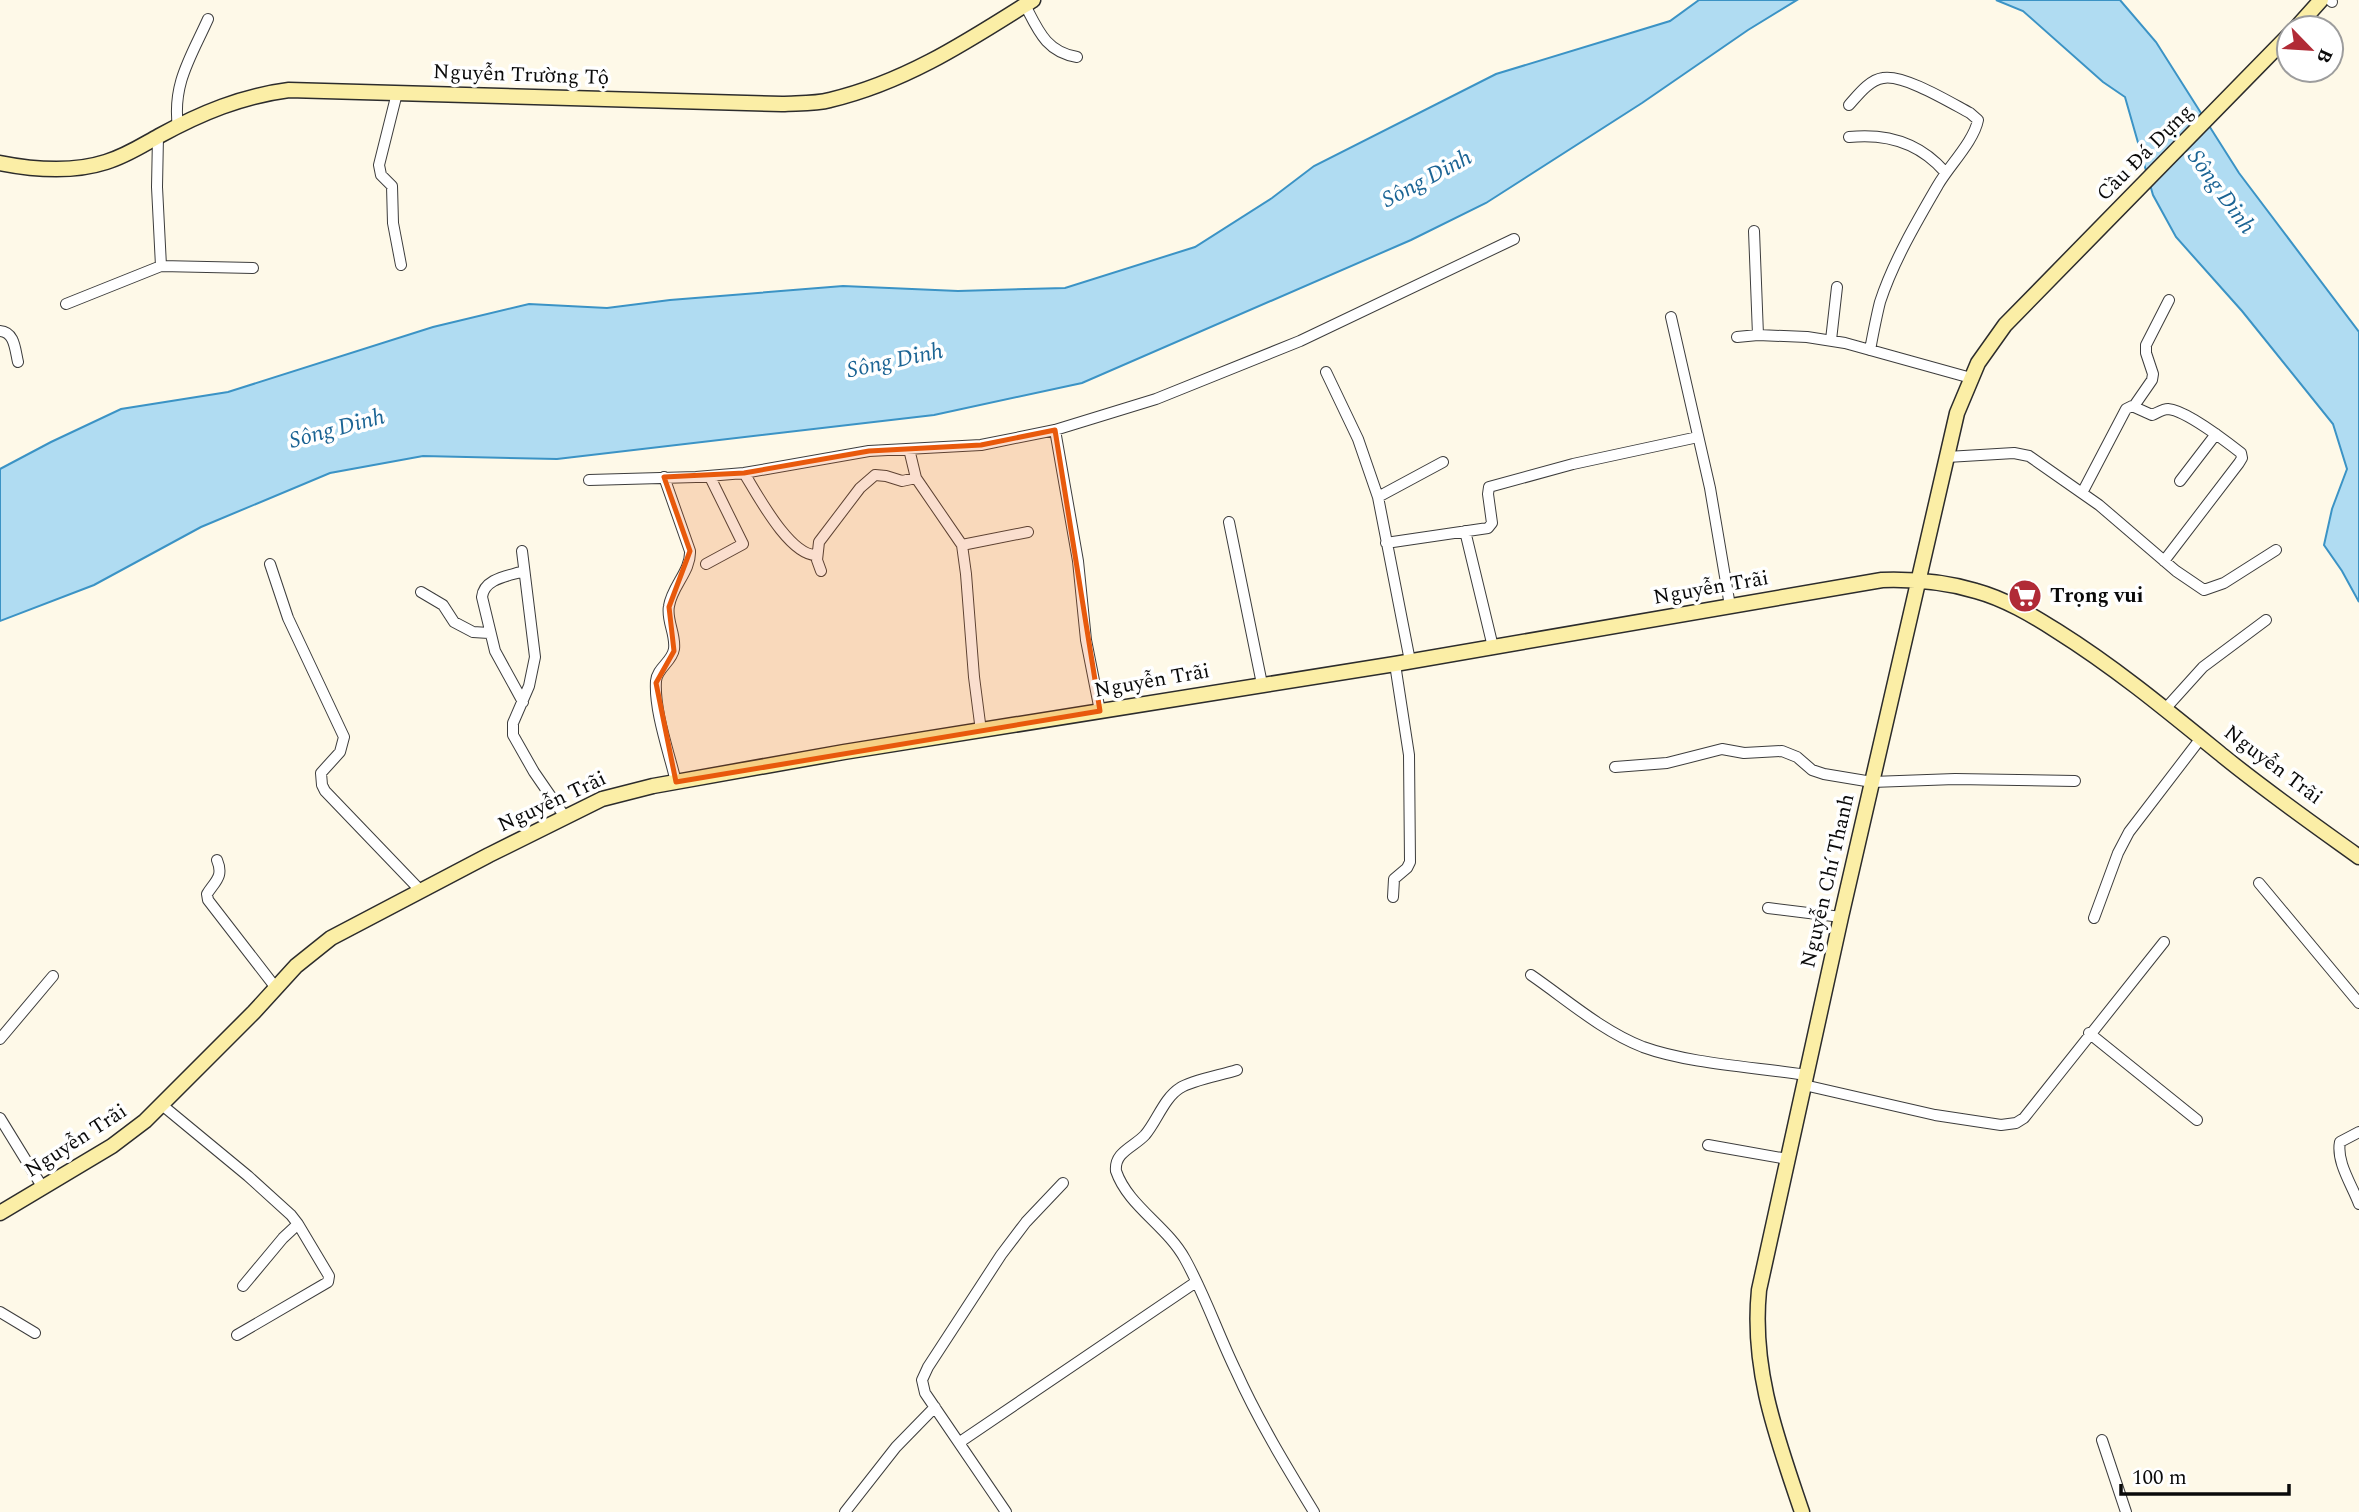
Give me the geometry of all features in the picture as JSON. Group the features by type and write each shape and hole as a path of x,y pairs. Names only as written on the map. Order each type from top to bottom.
{"main road":[{"path":"2312,14 2327,1"},
{"name":"Nguyễn Trường Tộ","path":"0,163 48,170 88,166 121,157 158,136 236,100 307,89 808,103 857,92 923,67 1029,3"},
{"name":"Cầu Đá Dựng","path":"2045,285 2275,51"},
{"name":"Nguyễn Chí Thanh","path":"1802,1512 1767,1402 1757,1348 1759,1290 1841,917 1957,414 1971,378 1992,341 2045,285"},
{"name":"Nguyễn Trãi","path":"0,1213 113,1146 162,1105 296,966 331,938 591,803 676,782 844,752 1493,647 1882,580 1919,581 1968,588 2010,604 2094,654 2166,708 2243,772 2359,857"}],"street":[{"path":"1029,3 1042,39 1061,52 1077,57"},
{"path":"178,128 175,107 180,81 208,19"},
{"path":"1849,105 1870,84 1884,78 1892,78 1904,81 1974,115 1978,120 1976,128 1945,172 1885,291 1870,350"},
{"path":"397,93 379,165 381,175 392,186 394,238 401,265"},
{"path":"1849,136 1874,135 1916,147 1930,156 1945,172"},
{"path":"158,136 157,187 161,266"},
{"path":"1754,231 1758,335"},
{"path":"589,480 710,477 869,452 981,445 1055,430 1156,399 1300,341 1514,239"},
{"path":"66,304 161,266 253,268"},
{"path":"1831,341 1837,287"},
{"path":"2081,493 2126,410 2134,406 2152,380 2146,345 2169,300"},
{"path":"1671,317 1710,488 1730,607"},
{"path":"0,331 11,336 18,362"},
{"path":"1737,337 1758,335 1831,341 1971,378"},
{"path":"1326,372 1358,439 1378,497 1402,662 1409,755 1410,863 1407,869 1394,879 1393,897"},
{"path":"2134,406 2152,415 2163,410 2172,410 2216,433 2241,453 2242,459 2164,561"},
{"path":"1055,430 1078,561 1086,640 1100,711"},
{"path":"2180,481 2216,433"},
{"path":"1386,543 1488,528 1492,523 1489,486 1573,464 1698,437"},
{"path":"909,449 916,478 962,545 981,731"},
{"path":"1947,457 2021,453 2036,460 2110,513 2199,588 2209,590 2224,583 2276,550"},
{"path":"1378,497 1443,463"},
{"path":"744,473 777,525 803,552 817,555"},
{"path":"821,570 817,555 821,538 867,480 879,475 902,481 916,478"},
{"path":"664,477 690,551 689,562 668,607 674,651 659,672 656,683 676,782"},
{"path":"706,565 743,544 710,477"},
{"path":"1228,522 1262,684"},
{"path":"1465,531 1493,647"},
{"path":"962,545 1028,532"},
{"path":"522,551 535,657 534,671 513,723 515,741 565,817"},
{"path":"270,564 288,618 344,737 340,752 321,773 325,792 420,890"},
{"path":"523,702 495,651 481,597 482,590 489,583 524,571"},
{"path":"422,592 443,606 454,622 474,632 489,633"},
{"path":"2166,708 2203,667 2266,620"},
{"path":"2094,918 2118,853 2129,832 2201,738"},
{"path":"1615,766 1667,763 1722,749 1744,753 1782,751 1797,757 1812,770 1872,782 1955,779 2075,781"},
{"path":"218,860 221,876 207,894 208,900 276,988"},
{"path":"2259,883 2359,1003"},
{"path":"1768,908 1841,917"},
{"path":"1531,975 1613,1031 1641,1046 1805,1080 1935,1115 2010,1125 2024,1118 2164,942"},
{"path":"0,1039 53,976"},
{"path":"2090,1033 2196,1120"},
{"path":"1237,1070 1209,1080 1191,1082 1175,1091 1146,1133 1122,1153 1115,1165 1124,1186 1177,1246 1255,1410 1314,1512"},
{"path":"162,1105 291,1215 329,1276 328,1282 237,1335"},
{"path":"0,1118 43,1188"},
{"path":"2359,1132 2340,1142 2339,1147 2339,1156 2359,1204"},
{"path":"1708,1145 1787,1159"},
{"path":"1006,1512 922,1386 928,1367 1000,1255 1026,1222 1063,1183"},
{"path":"243,1286 298,1224"},
{"path":"960,1442 1196,1282"},
{"path":"0,1312 35,1333"},
{"path":"845,1512 904,1437 935,1407"},
{"path":"2102,1440 2126,1512"}],"highlighted area":[{"path":"1055,430 1100,711 676,782 656,683 674,651 669,607 690,551 664,477 744,473 869,451 981,445"}],"water":[{"name":"Sông Dinh","path":"1699,0 1797,0 1486,203 1411,240 1082,383 934,415 557,459 423,456 330,473 201,527 94,585 0,621 0,469 121,409 228,392 433,327 529,304 607,308 670,300 843,286 958,291 1065,288 1195,247 1272,198 1314,166 1496,74 1670,21"},
{"name":"Sông Dinh","path":"1996,0 2120,0 2156,42 2239,173 2359,332 2359,602 2324,545 2332,509 2347,469 2333,424 2242,311 2176,237 2153,195 2125,97 2103,82 2023,11"}],"place":[{"name":"Trọng vui","path":"2025,596"}]}
